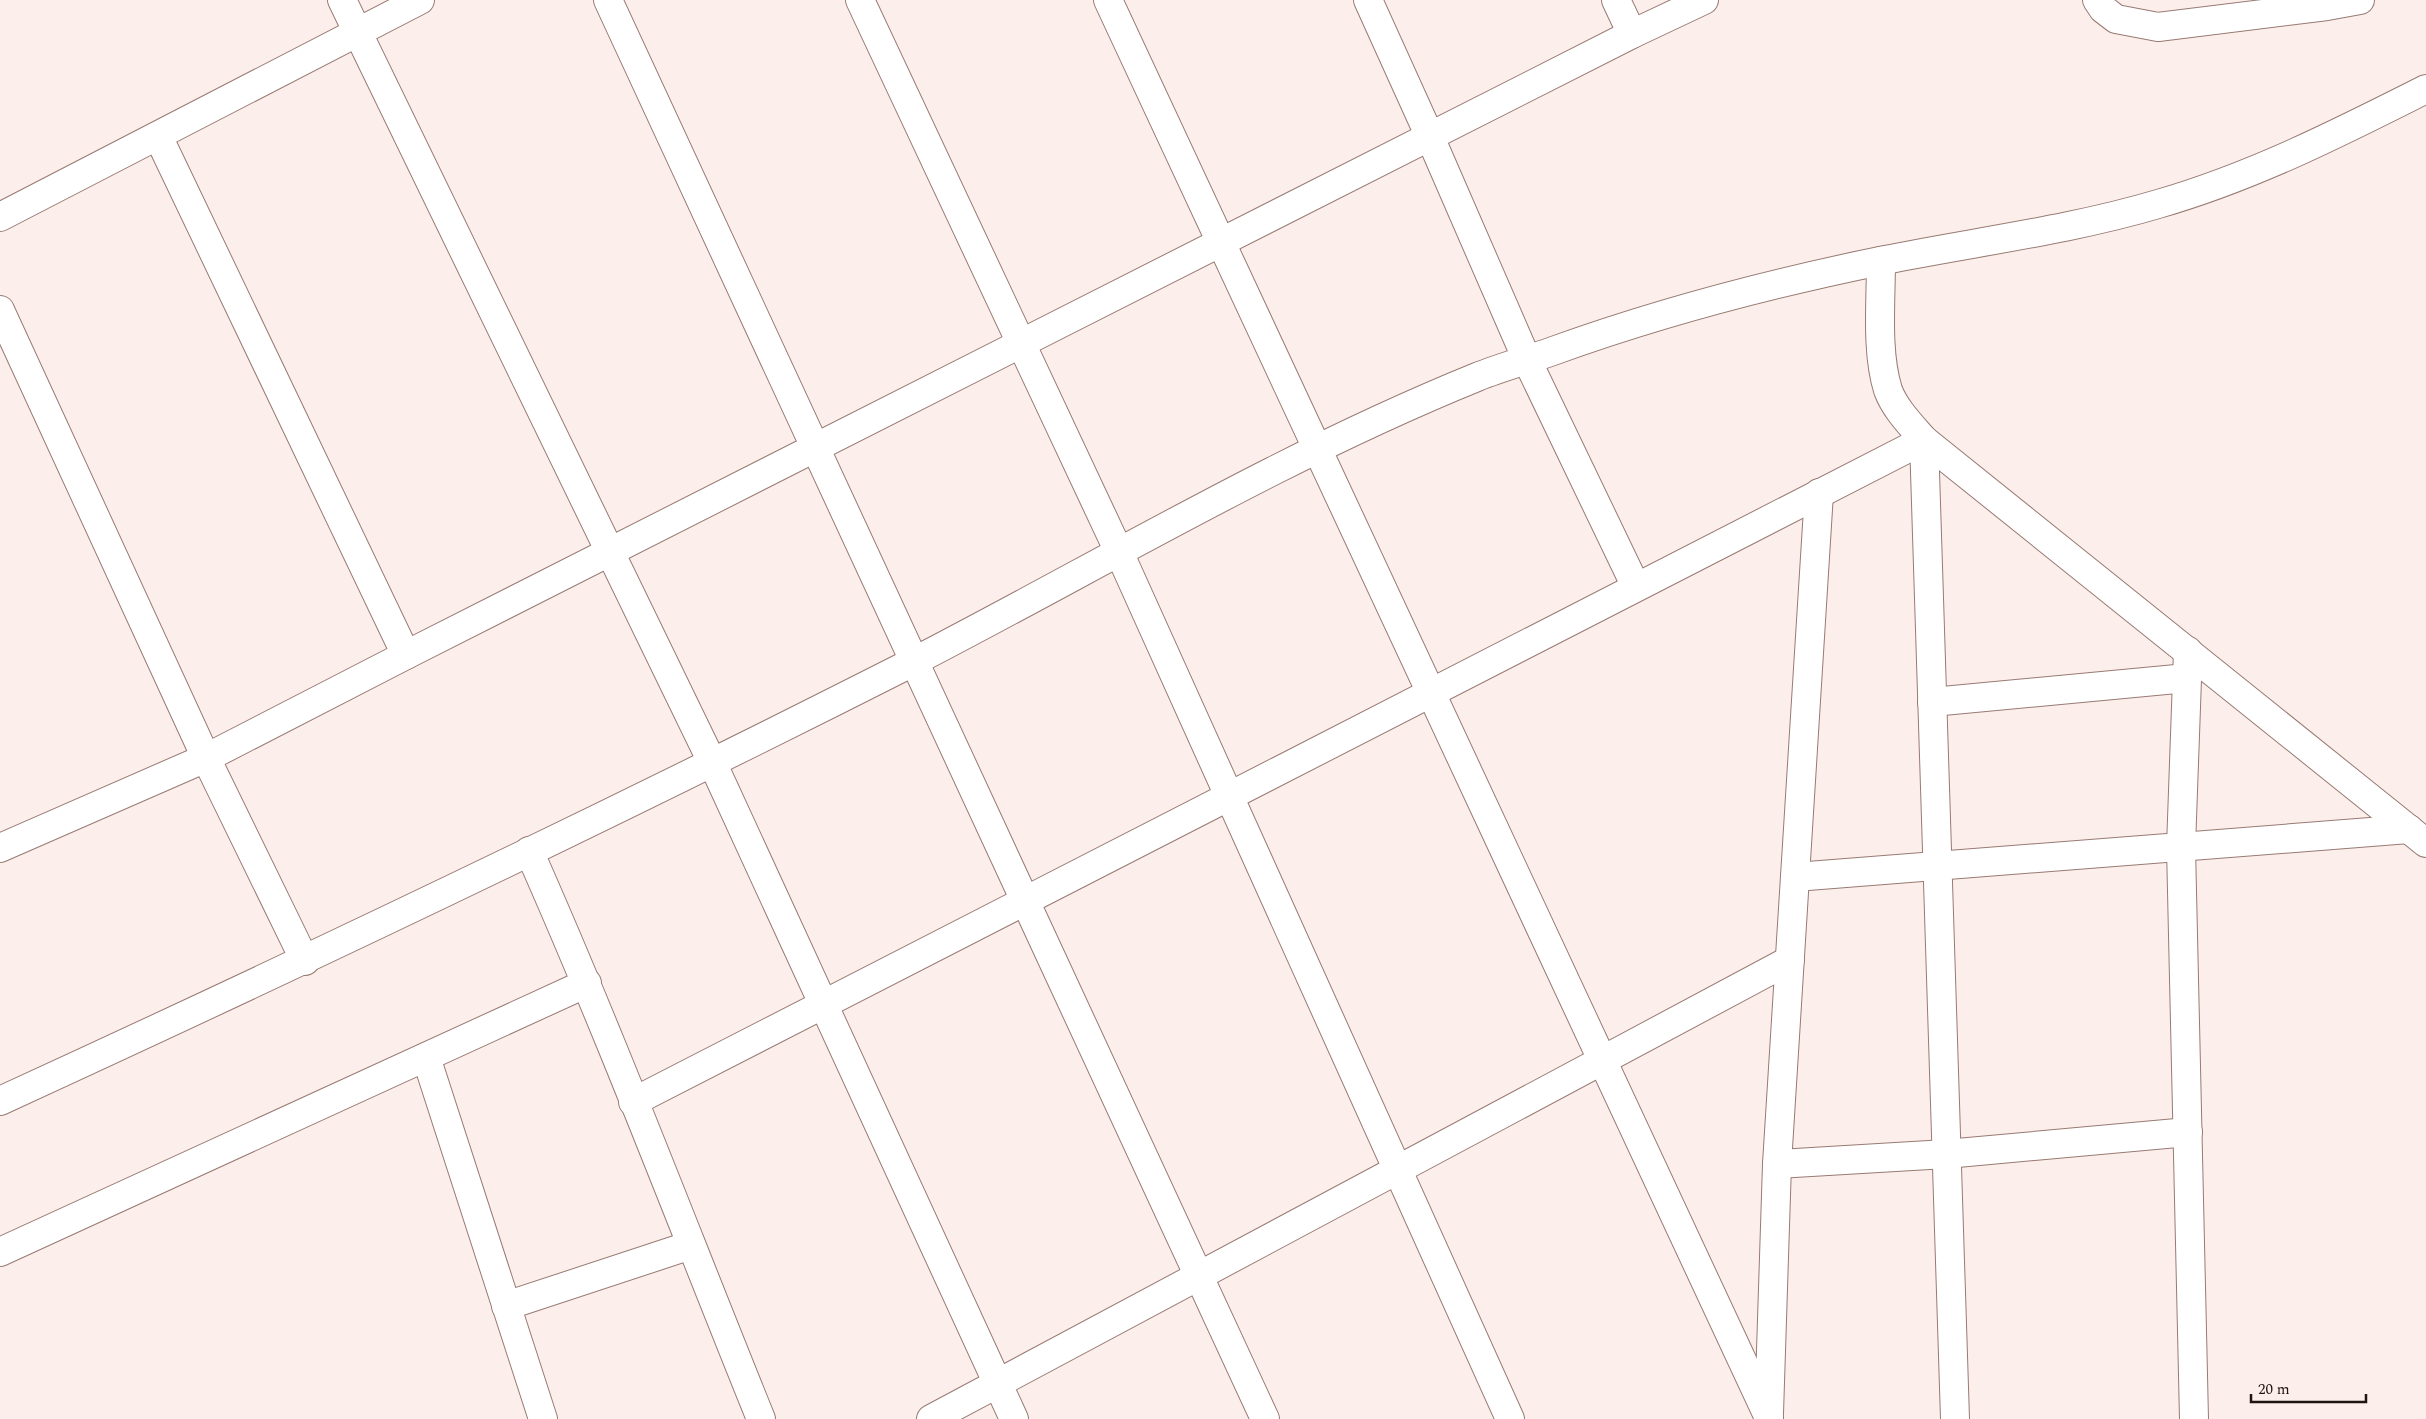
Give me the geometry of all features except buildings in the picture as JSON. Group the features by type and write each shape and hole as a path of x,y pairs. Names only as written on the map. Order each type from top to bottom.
{"street":[{"path":"342,0 712,762 1014,1419"},
{"path":"0,217 420,0"},
{"path":"608,0 1266,1419"},
{"path":"860,0 1022,343 1230,796 1510,1419"},
{"path":"1108,0 1769,1418"},
{"path":"1368,0 1430,136 1527,360 1636,587"},
{"path":"1616,0 1632,34"},
{"path":"0,848 206,758 1430,136 1632,34 1704,0"},
{"path":"2097,0 2103,9 2116,19 2158,26 2360,0"},
{"path":"0,1102 305,961 712,762 914,661 1118,552 1318,449 1415,403 1485,374 1673,311 1775,284 1881,261 2121,214 2161,203 2287,156 2336,135 2426,89"},
{"path":"158,136 406,655"},
{"path":"1881,261 1882,359 1889,391 1905,418 1924,440 2417,836"},
{"path":"0,310 206,758 305,961"},
{"path":"633,1102 1924,440"},
{"path":"1924,440 1955,1419"},
{"path":"1769,1418 1776,1164 1819,493"},
{"path":"2188,651 2181,847 2194,1419"},
{"path":"1932,702 2187,678"},
{"path":"1795,877 2181,847 2417,836"},
{"path":"529,851 587,983 760,1419"},
{"path":"931,1419 1790,960"},
{"path":"0,1252 587,983"},
{"path":"426,1057 543,1419"},
{"path":"1776,1164 1946,1154 2188,1132"},
{"path":"506,1306 691,1245"}]}
